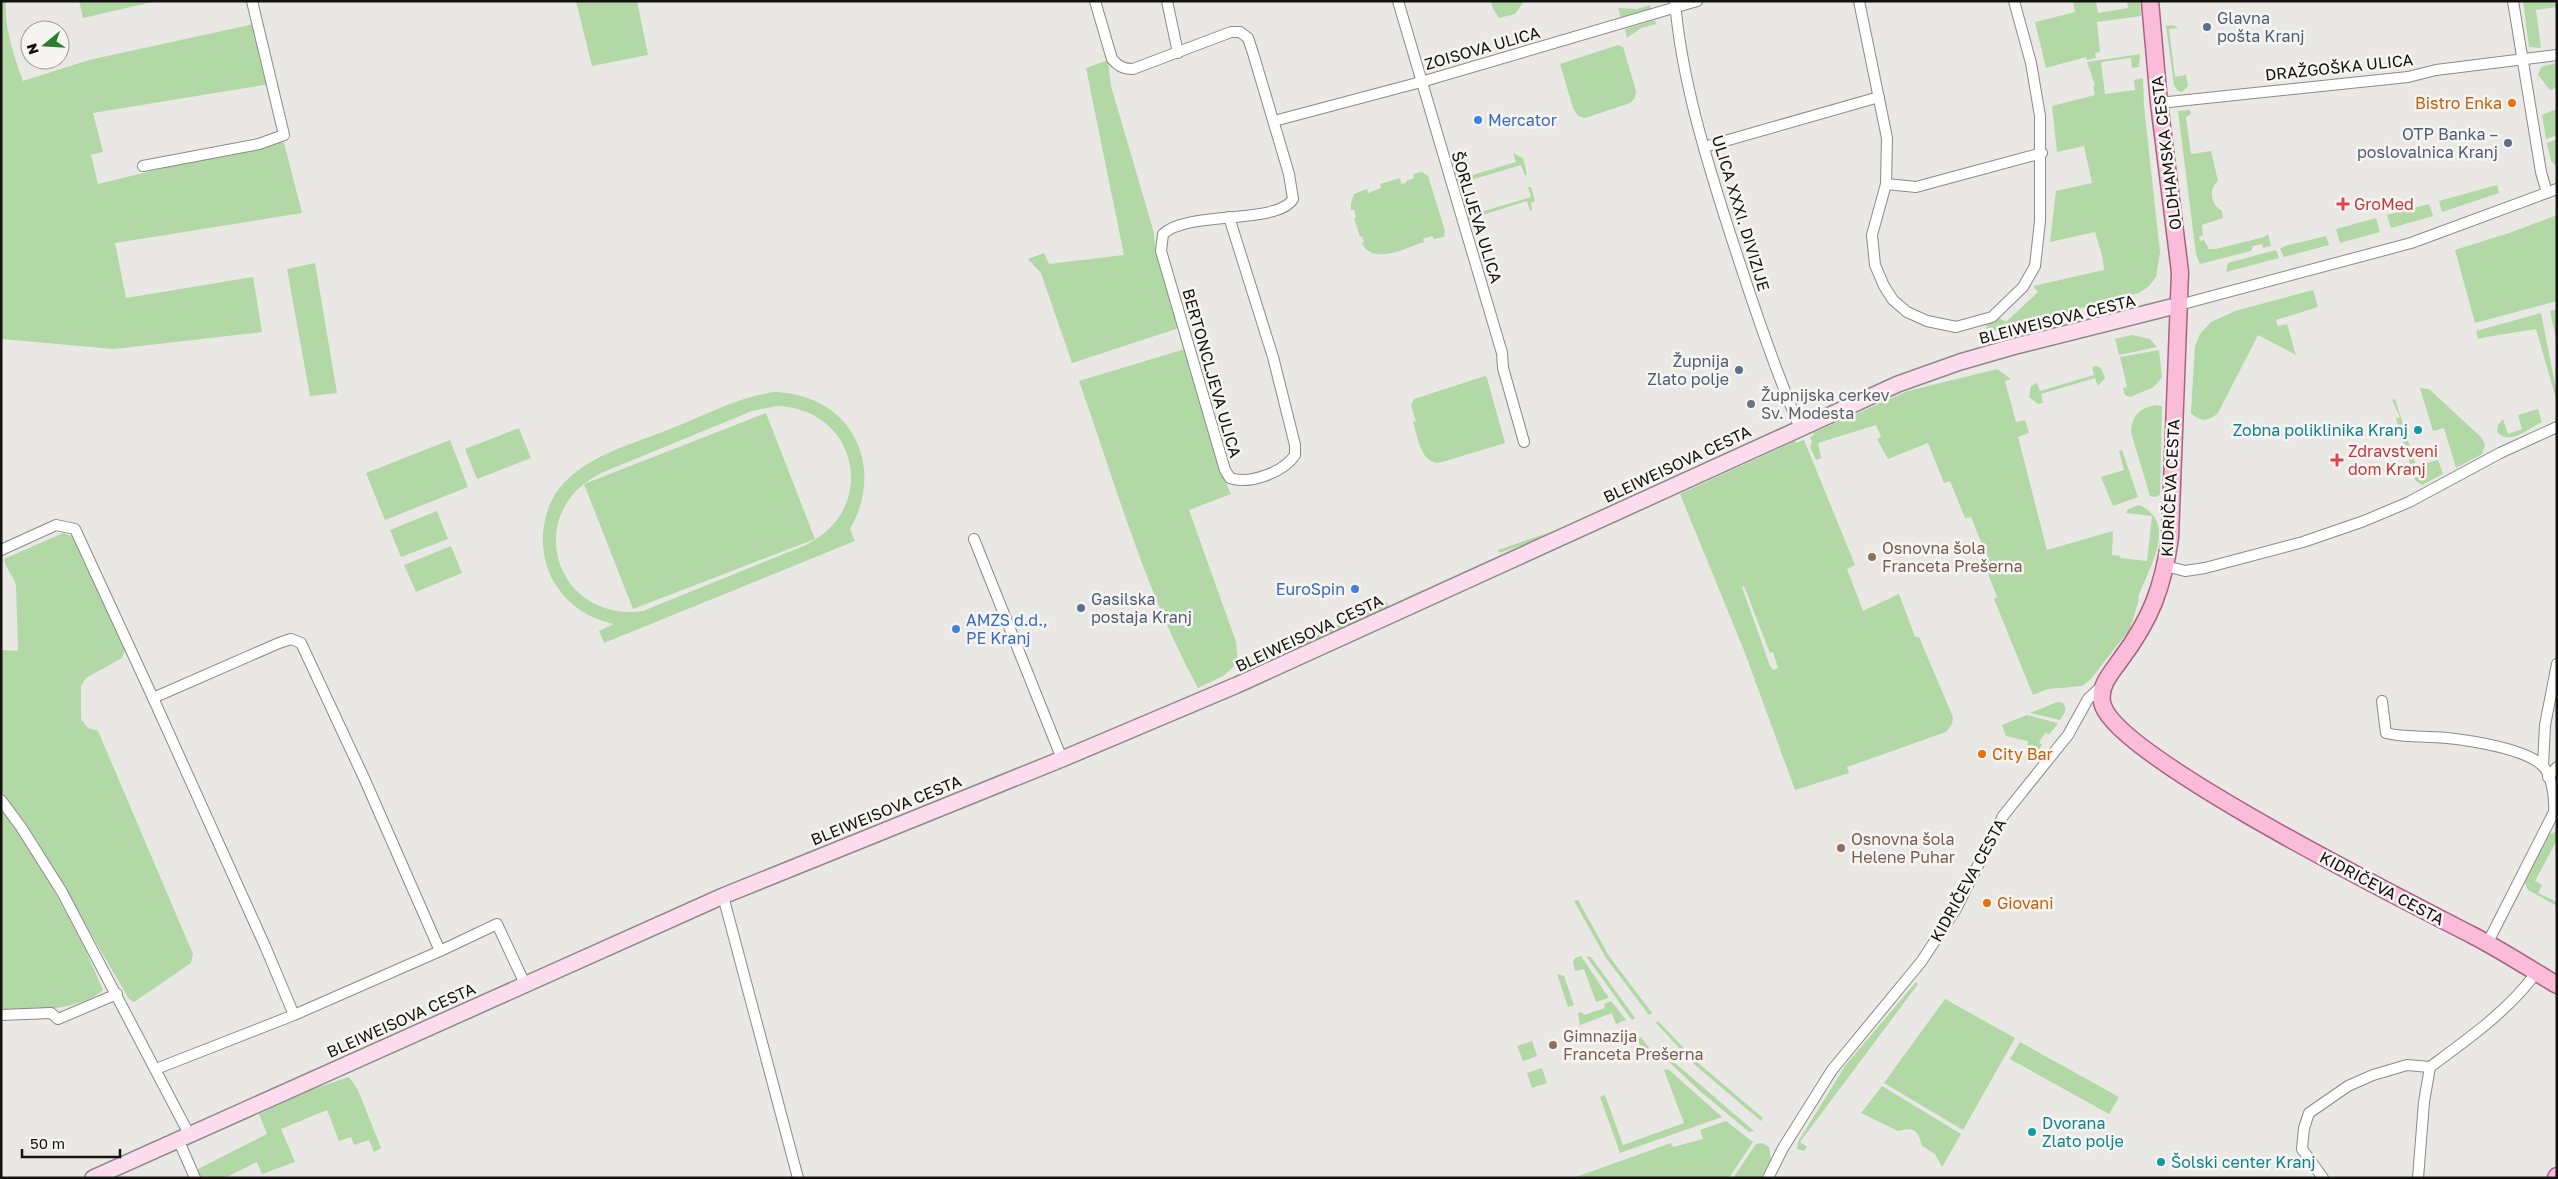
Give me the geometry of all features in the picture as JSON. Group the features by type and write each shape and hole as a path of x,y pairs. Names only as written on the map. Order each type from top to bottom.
{"main road":[{"name":"OLDHAMSKA CESTA","path":"2150,1 2159,103 2180,272 2179,305"},
{"name":"BLEIWEISOVA CESTA","path":"93,1178 723,896 1062,759 1326,645 1898,384 1960,362 2179,305"},
{"name":"KIDRIČEVA CESTA","path":"2179,305 2170,538 2166,566 2155,603 2142,632 2103,684 2101,701 2105,714 2164,762 2230,806 2487,944 2557,985"}],"street":[{"path":"143,166 259,144 284,134 252,1"},
{"name":"BERTONCLJEVA ULICA","path":"1095,1 1112,59 1117,65 1133,69 1231,32 1240,32 1248,38 1252,49 1274,121 1293,191 1293,198 1283,209 1229,217 1168,230 1161,242 1161,251 1224,470 1230,478 1245,481 1284,467 1295,455 1295,445 1273,357 1229,217"},
{"path":"1167,1 1178,53"},
{"name":"ŠORLIJEVA ULICA","path":"1398,1 1502,353 1503,368 1524,442"},
{"name":"ZOISOVA ULICA","path":"1274,121 1421,82 1675,4 1697,1"},
{"path":"1859,1 1887,138 1888,165 1886,184 1872,235 1875,265 1884,286 1893,300 1907,312 1927,321 1956,328 1992,317 2023,287 2036,266 2040,221 2042,153 2040,116 2032,69 2014,1"},
{"path":"2513,1 2541,172 2552,191"},
{"name":"ULICA XXXI. DIVIZIJE","path":"1675,4 1704,147 1762,334 1800,428"},
{"name":"DRAŽGOŠKA ULICA","path":"2159,103 2408,77 2436,70 2557,55"},
{"path":"1704,147 1879,97"},
{"path":"1886,184 1916,187 2042,153"},
{"name":"BLEIWEISOVA CESTA","path":"2179,305 2411,243 2552,191"},
{"path":"2166,566 2186,572 2205,568 2303,542 2364,521 2416,499 2500,453 2557,426"},
{"path":"1,550 56,525 75,528 265,946 294,1015"},
{"path":"974,539 1062,759"},
{"path":"153,698 279,643 291,639 301,644 364,778 440,951"},
{"path":"2487,944 2554,812 2555,800 2543,766 2545,725 2557,664"},
{"name":"KIDRIČEVA CESTA","path":"1768,1178 1783,1148 1832,1070 1921,962 1956,909 2003,816 2068,735 2088,699 2103,684"},
{"path":"2382,701 2386,733 2398,736 2434,737 2498,747 2526,755 2543,766"},
{"path":"2548,778 2557,768"},
{"path":"1,800 22,827 62,892 156,1069 184,1137 195,1178"},
{"path":"723,896 798,1178"},
{"path":"156,1069 294,1015 497,924 525,984"},
{"path":"2418,1178 2424,1102 2430,1067 2500,1012 2524,989 2536,972"},
{"path":"1,1015 51,1013 58,1019 117,994"},
{"path":"2323,1178 2302,1149 2304,1128 2309,1113 2348,1086 2373,1075 2408,1065 2430,1067"}],"green space":[{"path":"1,1 6,1 8,31 23,81 58,70 70,70 70,66 89,60 254,24 269,84 93,113 103,152 91,155 98,184 275,141 284,143 302,213 115,243 126,298 253,277 262,332 114,349 1,339"},
{"path":"79,1 157,1 83,18"},
{"path":"576,1 637,1 648,55 592,66"},
{"path":"1491,1 1524,1 1515,14 1499,18 1493,9"},
{"path":"2074,1 2096,1 2098,13 2128,8 2127,1 2140,1 2141,16 2097,22 2100,52 2095,53 2096,58 2087,60 2086,57 2046,68 2035,22 2075,12"},
{"path":"2523,1 2557,1 2557,7 2536,10 2541,48 2529,47"},
{"path":"1650,5 1651,9 1621,18 1618,8 1637,9"},
{"path":"1655,20 1656,24 1641,28 1627,38 1625,29"},
{"path":"2173,25 2178,28 2169,29 2175,77 2186,75 2188,86 2182,92 2178,91 2174,85 2166,26"},
{"path":"1618,45 1623,47 1636,91 1635,98 1630,103 1585,118 1578,116 1573,108 1560,64"},
{"path":"2140,54 2139,67 2132,68 2131,58 2101,62 2105,94 2135,90 2134,80 2143,78 2144,106 2160,253 2156,277 2149,286 2139,293 1988,332 1986,324 1998,317 2006,322 2038,292 2033,286 2104,270 2103,259 2095,232 2050,242 2056,191 2092,183 2084,146 2057,152 2052,106 2095,95 2093,86 2095,85 2087,62"},
{"path":"1108,60 1111,86 1154,233 1155,245 1179,328 1072,363 1041,273 1028,259 1044,253 1049,264 1124,255 1086,68"},
{"path":"2556,63 2557,87 2550,90 2538,75 2541,67"},
{"path":"2557,109 2557,135 2546,139 2542,115"},
{"path":"2190,110 2191,114 2186,117 2191,154 2211,151 2218,181 2213,188 2212,197 2215,205 2222,211 2223,218 2202,225 2203,235 2199,237 2200,241 2204,240 2209,249 2216,249 2264,237 2268,234 2271,246 2263,248 2262,244 2253,246 2251,251 2200,264 2196,254 2178,111"},
{"path":"2557,139 2557,167 2551,161 2547,143"},
{"path":"1513,153 1523,158 1527,174 1525,176 1521,165 1461,183 1463,193 1461,192 1455,175 1457,169 1460,168 1463,178 1516,162"},
{"path":"1422,172 1428,176 1445,231 1444,237 1434,239 1432,236 1423,239 1424,242 1390,253 1373,253 1367,250 1362,243 1364,242 1362,236 1360,237 1354,218 1356,217 1354,210 1351,210 1354,194 1367,189 1368,193 1381,188 1380,184 1400,178 1401,184 1406,183 1406,181 1414,178 1413,174"},
{"path":"2497,185 2499,193 2442,212 2439,201"},
{"path":"1528,187 1531,187 1535,201 1531,203 1532,210 1530,211 1527,201 1476,217 1479,227 1469,222 1465,205 1471,215 1531,197"},
{"path":"2429,204 2433,216 2391,228 2387,215"},
{"path":"2557,215 2557,301 2475,323 2455,250"},
{"path":"2376,218 2380,232 2340,243 2336,229"},
{"path":"2326,236 2329,245 2284,257 2280,249 2285,246"},
{"path":"2276,250 2279,258 2226,272 2228,263"},
{"path":"315,263 337,393 310,396 287,269"},
{"path":"2313,290 2318,307 2276,320 2278,326 2287,324 2296,355 2258,335 2218,413 2204,420 2191,413 2195,346 2200,334 2211,322 2235,311"},
{"path":"2557,309 2557,343 2550,311"},
{"path":"2541,313 2557,394 2555,395 2536,329 2478,339 2476,331"},
{"path":"2132,335 2150,339 2157,347 2119,355 2115,339"},
{"path":"1185,349 1221,472 1231,494 1189,510 1236,642 1238,663 1223,676 1198,688 1179,652 1147,576 1079,381"},
{"path":"2159,350 2162,377 2154,387 2130,397 2125,395 2123,388 2127,387 2120,357"},
{"path":"2092,367 2101,368 2105,378 2098,386 2095,378 2041,394 2043,403 2038,404 2029,397 2031,386 2037,383 2040,391 2094,375"},
{"path":"1997,369 2011,379 2005,381 2016,422 2025,420 2029,433 2018,437 2047,550 2113,531 2112,555 2120,556 2120,558 2147,561 2152,516 2126,513 2128,509 2139,505 2151,513 2157,523 2159,535 2157,548 2138,598 2130,629 2090,680 2082,686 2048,689 2033,695 1994,599 1997,597 1983,560 1987,557 1971,517 1965,518 1950,481 1944,483 1928,443 1888,459 1877,439 1881,437 1876,425 1818,443 1821,458 1816,460 1810,447 1812,442 1810,437 1814,435 1813,433 1908,391"},
{"path":"1485,376 1505,443 1439,463 1428,459 1421,448 1413,422 1416,421 1411,406 1414,399"},
{"path":"2420,388 2429,389 2482,438 2485,445 2482,454 2456,468 2444,428 2433,431"},
{"path":"774,392 801,396 823,405 841,419 854,437 862,458 864,480 860,505 850,529 855,541 604,643 599,631 614,624 593,617 575,606 560,591 549,572 545,558 543,537 544,523 554,497 566,481 598,458 724,406 761,394","holes":["776,406 804,411 826,423 841,441 850,462 851,485 844,508 829,528 806,545 643,611 613,610 588,600 570,583 559,562 556,537 561,513 576,491 601,473 752,411"]},
{"path":"2395,399 2416,466 2438,460 2443,474 2422,485 2415,480 2396,419 2400,417 2392,400"},
{"path":"2155,405 2162,406 2160,495 2155,497 2150,496 2131,432 2133,421 2137,414"},
{"path":"2538,409 2542,422 2525,432 2508,437 2502,436 2497,432 2498,425 2503,419 2508,434 2522,429 2518,415"},
{"path":"766,413 815,539 633,609 584,484"},
{"path":"519,428 531,458 477,479 465,449"},
{"path":"450,440 468,487 385,520 366,473"},
{"path":"1804,440 1855,565 1847,569 1863,611 1899,594 1915,637 1919,637 1953,717 1952,724 1946,732 1847,767 1849,773 1795,790 1745,653 1680,494 1795,441 1796,443","holes":["1744,586 1770,653 1773,652 1778,668 1773,670 1742,587"]},
{"path":"2122,450 2138,497 2113,506 2101,477 2124,470 2119,451"},
{"path":"437,511 448,539 401,557 390,530"},
{"path":"1568,526 1541,539 1499,553 1498,550"},
{"path":"63,533 72,536 125,650 122,658 86,678 81,686 81,719 88,728 98,731 193,954 191,963 134,1002 129,999 37,841 1,790 1,650 18,651 16,585 4,559"},
{"path":"451,546 462,573 416,592 404,565"},
{"path":"1387,602 1388,608 1304,647 1291,651 1285,649"},
{"path":"2057,702 2063,703 2065,708 2065,712 2060,720 2030,713"},
{"path":"2027,715 2058,723 2049,735 2046,732 2039,742 2042,745 2030,762 2025,761 2028,741 2006,736 2002,725"},
{"path":"1,807 23,837 85,949 103,990 94,997 82,1002 55,1008 1,1012"},
{"path":"2557,831 2557,840 2535,881 2542,885 2538,893 2557,902 2557,906 2528,890 2523,878 2545,836"},
{"path":"1578,900 1609,956 1652,1013 1649,1015 1606,958 1574,901"},
{"path":"1581,956 1609,998 1596,1002 1584,969 1575,971 1573,962 1575,958"},
{"path":"1586,956 1591,957 1635,1018 1632,1020"},
{"path":"1557,974 1564,976 1574,1005 1568,1007"},
{"path":"1916,982 1918,984 1800,1142 1807,1147 1804,1151 1797,1149 1798,1142 1845,1066"},
{"path":"1945,999 2015,1038 1963,1130 1884,1083"},
{"path":"1611,1001 1626,1020 1616,1024 1612,1013 1580,1025 1578,1013 1582,1012 1584,1015 1605,1008 1604,1004"},
{"path":"1658,1021 1697,1062 1763,1118 1761,1121 1695,1065 1656,1023"},
{"path":"1641,1037 1653,1053 1645,1056 1637,1038"},
{"path":"1532,1041 1537,1056 1523,1061 1517,1046"},
{"path":"2020,1042 2119,1097 2109,1114 2010,1059"},
{"path":"1669,1062 1675,1063 1754,1131 1749,1132 1701,1092"},
{"path":"1542,1068 1547,1083 1532,1088 1527,1073"},
{"path":"1668,1069 1722,1117 1620,1153 1600,1097 1605,1095 1623,1145 1684,1123 1664,1070"},
{"path":"349,1077 358,1090 381,1148 374,1152 369,1140 354,1145 351,1137 339,1141 327,1110 281,1129 295,1162 262,1174 257,1162 225,1178 200,1178 196,1170 267,1134 259,1114 310,1090"},
{"path":"1882,1086 1961,1134 1942,1167 1935,1154 1922,1146 1915,1131 1908,1129 1898,1131 1861,1113"},
{"path":"1726,1121 1753,1142 1729,1178 1573,1178 1671,1143 1673,1147 1703,1139 1700,1130"},
{"path":"1762,1143 1769,1147 1771,1158 1761,1178 1733,1178 1756,1144"}],"place":[{"name":"Glavna pošta Kranj","path":"2207,27"},
{"name":"Bistro Enka","path":"2512,103"},
{"name":"Mercator","path":"1478,120"},
{"name":"OTP Banka – poslovalnica Kranj","path":"2508,143"},
{"name":"GroMed","path":"2343,204"},
{"name":"Župnija Zlato polje","path":"1739,370"},
{"name":"Župnijska cerkev Sv. Modesta","path":"1751,404"},
{"name":"Zobna poliklinika Kranj","path":"2418,430"},
{"name":"Zdravstveni dom Kranj","path":"2337,460"},
{"name":"Osnovna šola Franceta Prešerna","path":"1872,557"},
{"name":"EuroSpin","path":"1355,589"},
{"name":"Gasilska postaja Kranj","path":"1081,608"},
{"name":"AMZS d.d., PE Kranj","path":"956,629"},
{"name":"City Bar","path":"1982,754"},
{"name":"Osnovna šola Helene Puhar","path":"1841,848"},
{"name":"Giovani","path":"1987,903"},
{"name":"Gimnazija Franceta Prešerna","path":"1553,1045"},
{"name":"Dvorana Zlato polje","path":"2032,1132"},
{"name":"Šolski center Kranj","path":"2161,1162"}]}
